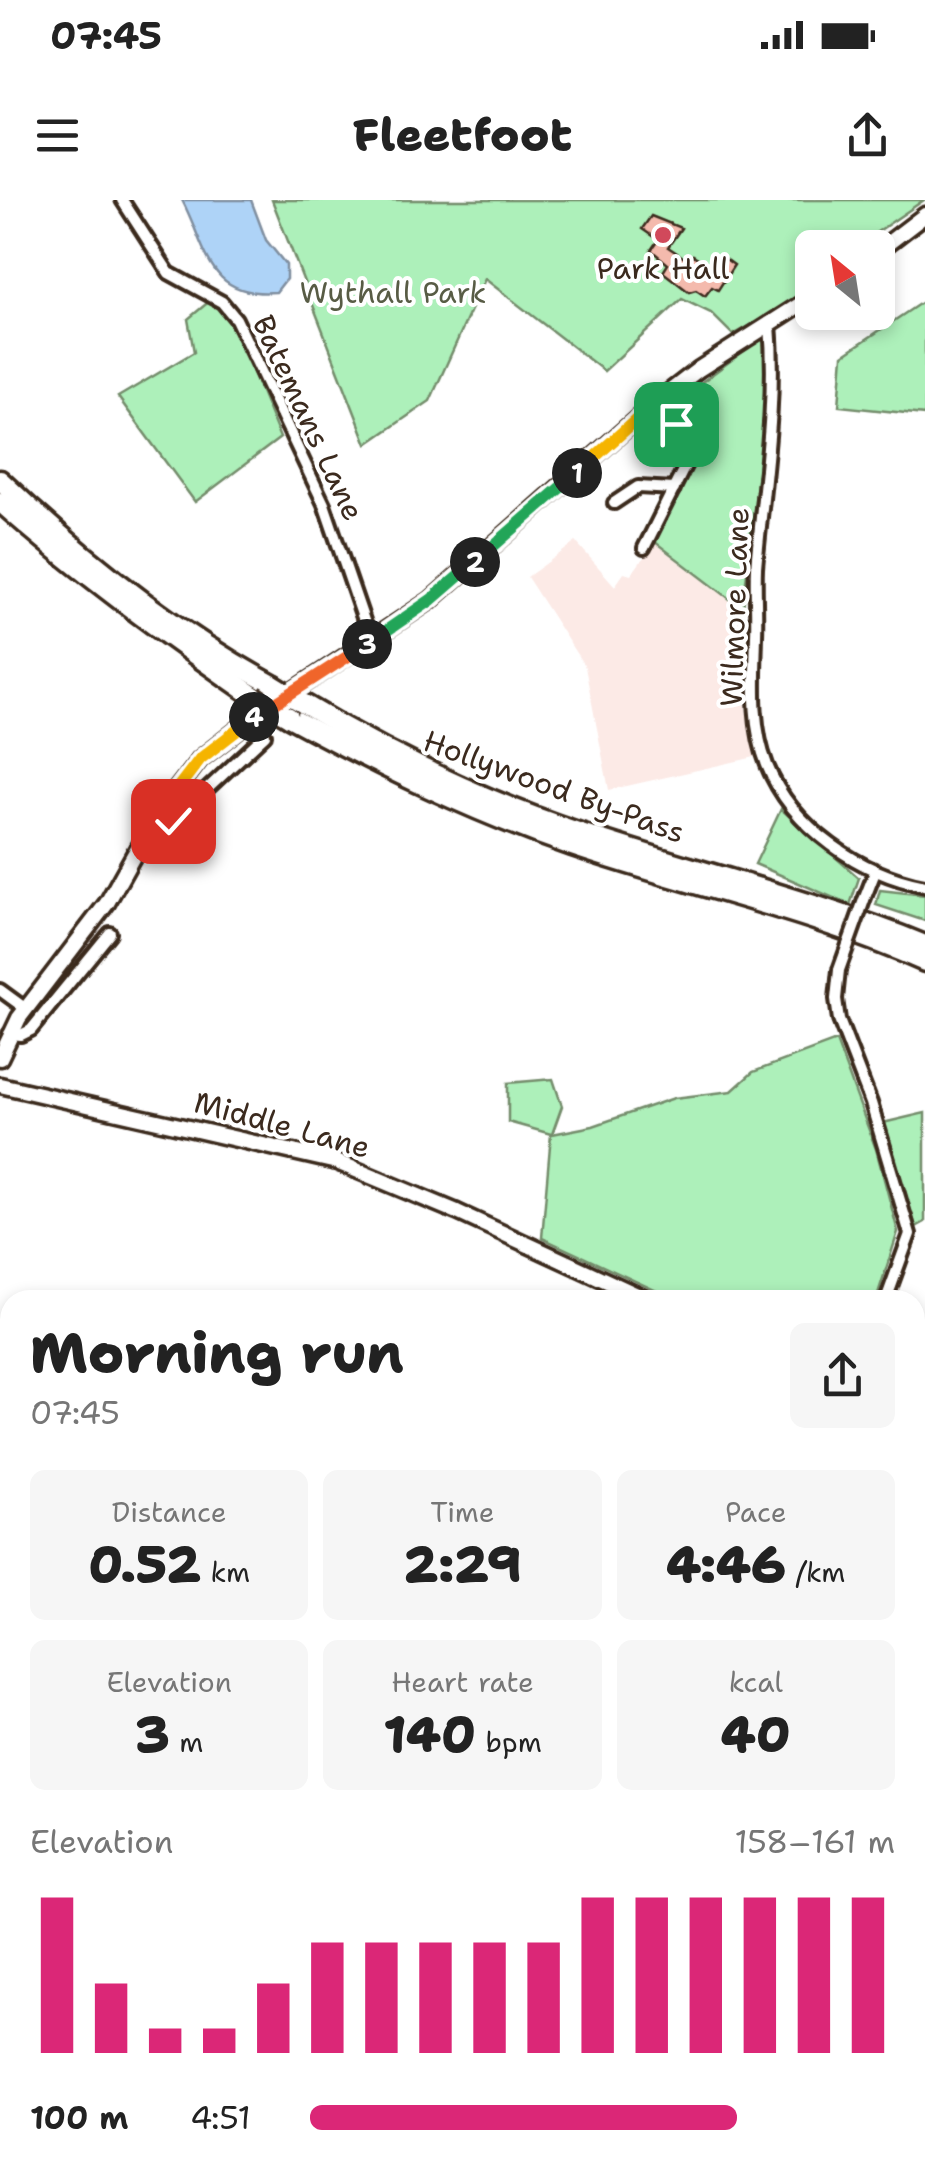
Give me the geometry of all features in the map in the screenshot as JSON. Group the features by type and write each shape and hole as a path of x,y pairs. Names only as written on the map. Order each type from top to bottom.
{"highway":[{"name":"Hollywood By-Pass","path":"0,480 59,536 164,616 224,659 273,686 296,710 395,774 503,821 842,929 925,962"},
{"name":"Hollywood By-Pass","path":"0,502 159,630 256,697 296,710 406,762 576,832 798,899 925,945"}],"street":[{"name":"Batemans Lane","path":"122,200 169,273 222,302 236,318 324,504 371,642"},
{"path":"895,238 925,214"},
{"path":"0,1058 26,1009 107,903 154,819 200,759 444,589 698,368 795,307"},
{"name":"Wilmore Lane","path":"770,324 774,372 756,573 756,719 768,766 804,819 836,848 875,872 925,886"},
{"path":"644,548 690,458 689,444 656,402"},
{"path":"614,502 638,487 674,489"},
{"path":"154,819 173,821 266,735"},
{"path":"875,872 839,970 836,999 839,1020 871,1104 910,1234 890,1290"},
{"path":"10,1034 21,1036 31,1030 110,933"},
{"path":"0,990 26,1009"},
{"name":"Middle Lane","path":"0,1085 337,1162 626,1290"}],"shaded area":[{"path":"576,542 615,586 624,573 631,575 655,542 743,609 745,703 755,757 609,790 585,667 527,577"}],"green space":[{"name":"Wythall Park","path":"272,200 924,200 880,230 795,230 795,298 789,304 733,335 711,313 682,299 604,371 485,279 430,401 367,444"},
{"path":"211,300 230,316 280,438 195,502 118,397 194,352 188,319"},
{"path":"925,300 925,415 839,406 843,355 880,330 895,330 895,320"},
{"path":"760,339 767,343 768,382 743,609 655,542 697,456 696,445 668,407"},
{"path":"781,809 859,878 850,905 755,864"},
{"path":"880,890 925,895 925,921 876,905"},
{"path":"836,1041 876,1149 898,1232 879,1290 654,1290 542,1238 551,1134 508,1122 508,1083 553,1079 562,1106 552,1134 593,1126 674,1098 732,1091 753,1072"},
{"path":"925,1113 925,1222 916,1227 883,1123"}],"water":[{"path":"182,200 251,200 266,240 286,265 286,279 276,292 253,292 223,279 205,253"}],"building":[{"path":"651,216 681,228 668,247 689,261 693,255 715,269 723,257 734,265 718,290 712,287 705,296 696,290 689,292 663,272 668,264 651,250 658,240 642,229"}],"place":[{"name":"Park Hall","path":"663,235"}],"route":[{"path":"173,821 154,819 200,759 220,742 431,600 656,402 676,424"}]}
